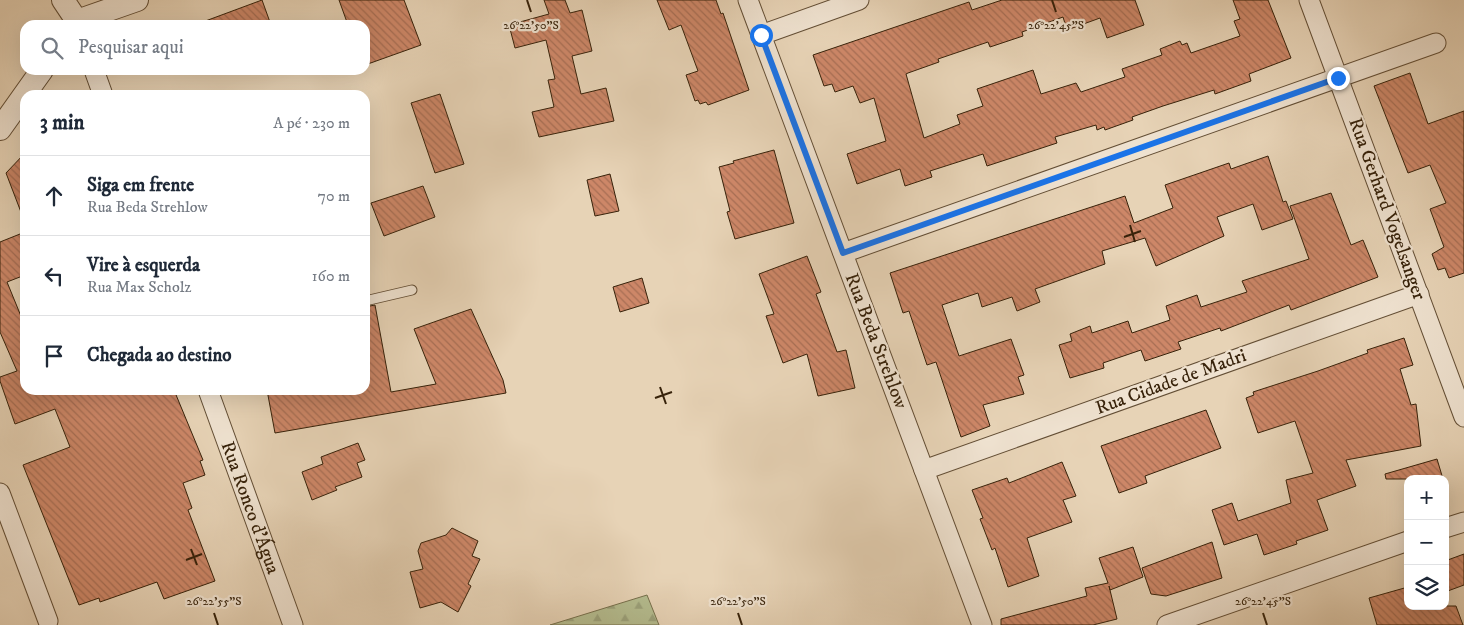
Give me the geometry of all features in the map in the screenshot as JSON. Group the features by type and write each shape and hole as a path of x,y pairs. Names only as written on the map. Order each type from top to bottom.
{"street":[{"path":"63,0 75,20"},
{"path":"87,20 137,0"},
{"name":"Rua Beda Strehlow","path":"748,0 982,625"},
{"path":"761,35 859,0"},
{"name":"Rua Gerhard Vogelsanger","path":"1309,0 1464,417"},
{"path":"843,253 1436,43"},
{"path":"28,90 38,75"},
{"path":"96,75 101,90"},
{"path":"0,129 20,101"},
{"name":"Rua Cidade de Madri","path":"924,470 1418,294"},
{"name":"Rua Ronco d’Água","path":"210,395 293,625"},
{"path":"0,493 48,620"},
{"path":"1449,527 1464,522"},
{"path":"1166,625 1404,542"}],"lane":[{"path":"370,300 412,290"}],"green space":[{"path":"647,595 659,625 550,625"}],"building":[{"path":"262,0 269,20 208,20"},
{"path":"339,0 404,0 421,45 370,63 370,20 346,20"},
{"path":"544,0 565,0 570,13 582,10 592,51 572,56 581,94 606,88 614,121 539,137 532,112 554,107 548,80 555,79 546,40 515,48 509,25 549,14"},
{"path":"657,0 716,0 721,14 723,13 749,90 708,105 706,102 700,104 698,100 695,101 686,75 698,71 681,25 669,30"},
{"path":"1002,0 1135,0 1144,25 1107,38 1100,18 1067,30 1063,17 1022,32 1023,36 990,47 988,42 938,59 939,62 906,74 924,138 960,124 957,115 983,106 977,89 1033,70 1041,94 1076,83 1081,92 1125,77 1122,69 1162,55 1160,49 1180,41 1182,45 1187,43 1191,53 1240,36 1234,21 1240,19 1233,0 1268,0 1291,58 1249,74 1251,81 1215,94 1214,90 1163,106 1132,117 1133,120 1105,130 1104,127 1097,130 1096,125 1055,137 1057,143 987,166 983,154 930,171 932,177 905,186 900,169 857,184 847,154 886,141 874,98 860,103 853,86 835,92 832,84 824,86 813,55 969,2 972,10"},
{"path":"1410,73 1428,124 1464,111 1464,273 1449,278 1445,268 1438,270 1432,254 1444,247 1430,209 1446,203 1430,165 1408,173 1374,86"},
{"path":"440,94 464,164 435,173 411,103"},
{"path":"774,150 794,223 735,239 727,212 730,211 719,167 734,163 733,161"},
{"path":"1268,156 1283,202 1286,201 1293,219 1262,230 1253,204 1217,217 1224,236 1156,266 1145,238 1102,251 1105,264 1035,289 1040,302 1017,311 1012,297 982,307 978,293 942,305 959,356 1011,339 1024,375 1018,377 1024,394 983,405 990,426 961,437 936,362 927,365 909,311 903,313 890,273 1125,196 1134,223 1173,208 1165,185 1229,163 1231,169"},
{"path":"20,158 20,210 6,173"},
{"path":"610,174 619,211 595,216 587,180"},
{"path":"423,186 435,217 384,236 371,203"},
{"path":"1331,193 1351,245 1363,240 1378,277 1291,310 1289,305 1221,331 1220,328 1178,342 1181,349 1145,361 1141,350 1103,363 1104,368 1070,378 1059,345 1072,341 1070,334 1090,326 1092,333 1128,321 1132,333 1170,320 1166,306 1197,295 1201,307 1247,292 1242,281 1309,259 1290,206"},
{"path":"20,234 20,277 7,282 20,314 20,395 176,395 203,460 200,461 205,475 183,483 192,508 188,510 215,581 164,599 157,582 100,602 99,598 79,605 23,465 70,447 55,409 15,424 0,381 0,377 17,371 0,332 0,242"},
{"path":"807,256 821,292 816,294 837,352 846,350 855,388 818,396 807,354 783,363 766,316 774,314 759,274"},
{"path":"642,278 649,303 620,312 613,287"},
{"path":"375,305 391,392 436,384 414,329 471,309 503,380 506,393 275,433 268,395 370,395 370,306"},
{"path":"1404,338 1413,365 1400,369 1411,405 1416,404 1421,446 1346,460 1356,486 1317,500 1328,530 1296,541 1297,544 1264,555 1257,534 1224,545 1212,510 1232,503 1238,521 1291,503 1286,480 1313,473 1295,421 1258,433 1246,398 1254,395 1253,392 1318,371 1368,353 1367,350"},
{"path":"1206,410 1221,448 1145,476 1147,483 1119,493 1101,446"},
{"path":"358,443 365,460 357,463 362,477 335,487 337,490 312,500 302,472 323,464 321,457"},
{"path":"1437,459 1442,475 1404,475 1404,479 1386,479 1385,474"},
{"path":"1062,462 1076,496 1063,500 1072,522 1027,538 1039,576 1008,587 995,548 992,550 980,519 983,518 972,490 1007,478 1009,483"},
{"path":"452,528 478,541 472,556 480,559 468,584 471,586 458,612 441,602 420,608 410,572 423,569 418,551 421,543 446,535"},
{"path":"1212,542 1222,578 1166,596 1151,594 1142,568"},
{"path":"1133,547 1143,577 1110,590 1109,586 1117,619 1093,625 1001,625 1001,619 1087,596 1085,588 1108,583 1099,558"},
{"path":"1464,554 1464,585 1449,591 1449,565 1449,560"},
{"path":"1404,588 1404,610 1449,610 1449,606 1456,606 1463,625 1377,625 1369,598"}],"route":[{"path":"761,35 843,253 1338,78"}]}
